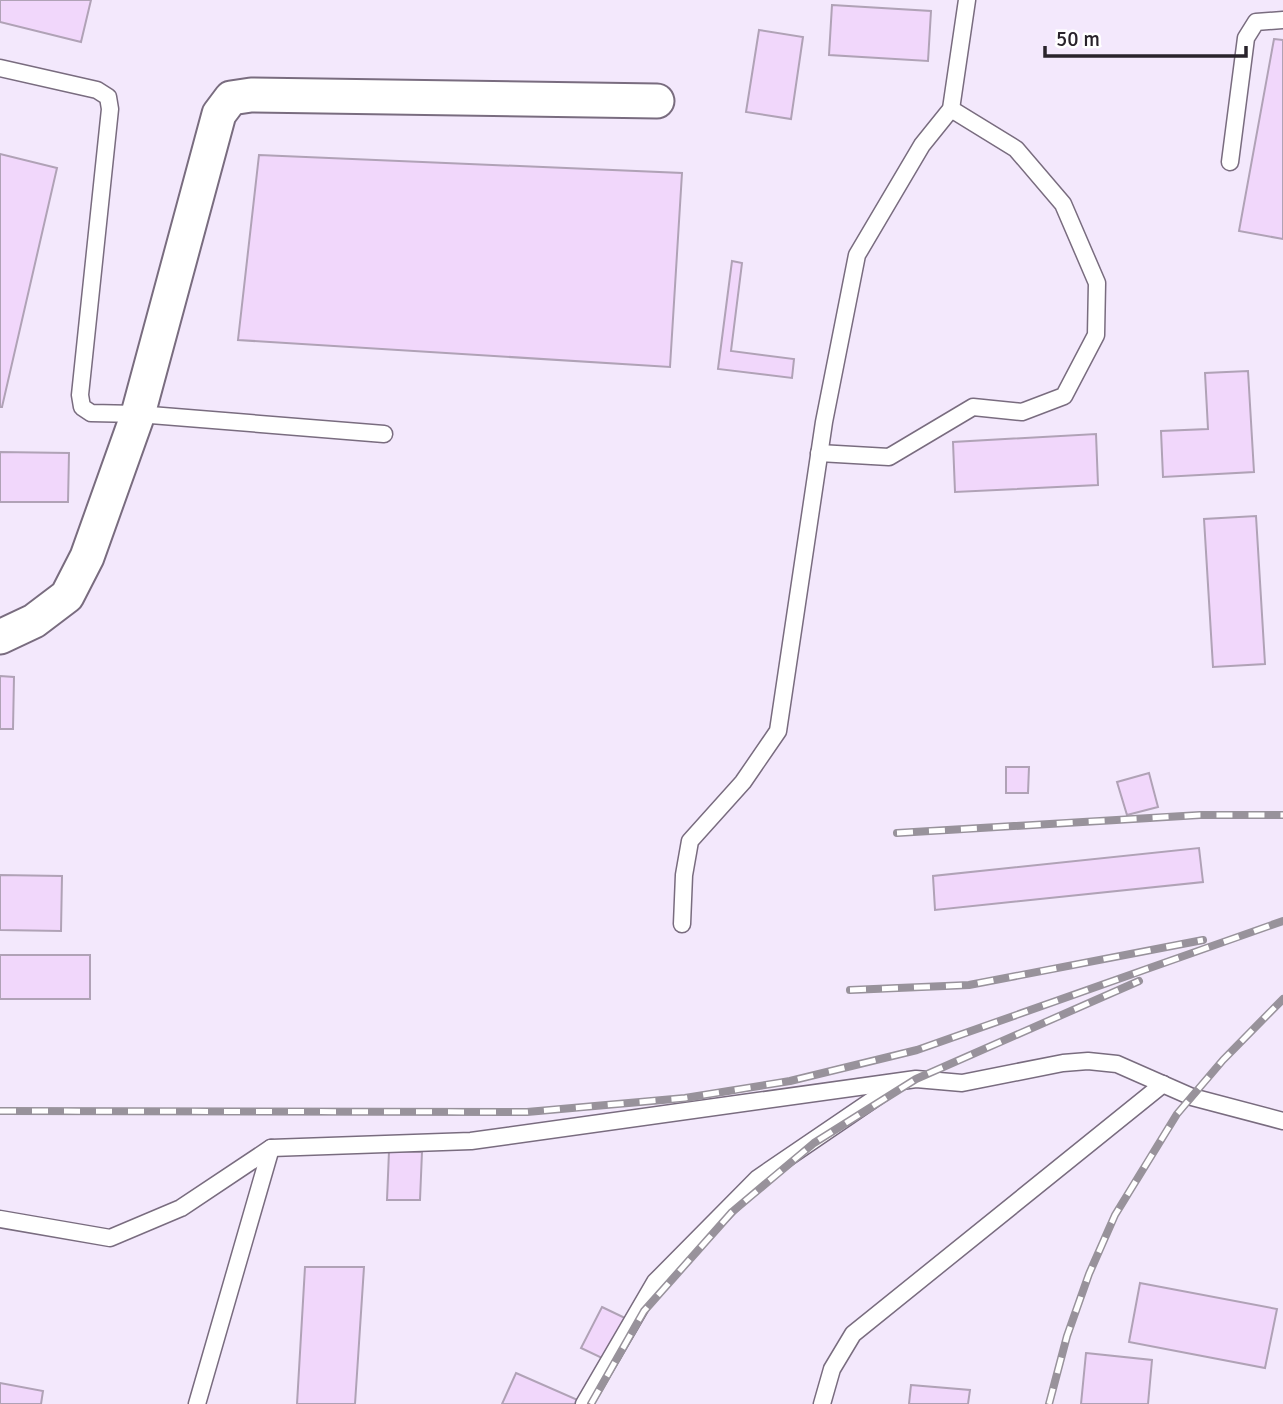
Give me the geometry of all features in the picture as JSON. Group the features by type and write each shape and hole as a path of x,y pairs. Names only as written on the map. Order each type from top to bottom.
{"street":[{"path":"0,637 34,621 67,596 87,557 138,414 219,114 231,98 251,94 657,101"}],"lane":[{"path":"682,924 684,875 690,841 743,782 778,731 819,453 857,255 922,145 951,109 967,0"},
{"path":"1230,162 1246,38 1256,22 1283,20"},
{"path":"0,68 97,90 108,97 110,109 80,395 82,407 91,413 138,414 384,434"},
{"path":"819,453 889,457 974,407 1022,412 1064,396 1096,335 1097,283 1063,204 1016,149 951,109"},
{"path":"0,1219 110,1237 181,1208 271,1149 471,1141 916,1079 962,1083 1063,1063 1088,1061 1117,1064 1192,1097 1283,1121"},
{"path":"584,1404 655,1282 758,1178 901,1081"},
{"path":"822,1404 832,1369 853,1334 1163,1084"},
{"path":"197,1404 271,1149"}],"shaded area":[{"path":"0,0 1283,0 1283,1404 0,1404"}],"building":[{"path":"0,0 91,0 81,42 0,22"},
{"path":"832,5 931,11 928,61 829,55"},
{"path":"759,30 803,37 791,119 746,112"},
{"path":"1274,39 1283,40 1283,239 1239,231"},
{"path":"0,154 57,168 2,407 0,407"},
{"path":"259,155 682,173 670,367 238,340"},
{"path":"732,261 742,263 731,351 794,359 792,378 718,369"},
{"path":"1248,371 1254,472 1163,477 1161,431 1208,429 1205,373"},
{"path":"1096,434 1098,485 955,492 953,442"},
{"path":"0,452 69,453 68,502 0,502"},
{"path":"1256,516 1265,664 1213,667 1204,519"},
{"path":"0,676 14,677 13,729 0,729"},
{"path":"1006,767 1029,767 1028,793 1006,793"},
{"path":"1149,773 1158,807 1127,815 1117,782"},
{"path":"1199,848 1203,882 935,910 933,876"},
{"path":"0,875 62,876 61,931 0,930"},
{"path":"0,955 90,955 90,999 0,999"},
{"path":"389,1151 422,1152 420,1200 387,1200"},
{"path":"305,1267 364,1267 355,1404 297,1404"},
{"path":"1140,1283 1277,1309 1265,1368 1129,1342"},
{"path":"602,1307 625,1318 604,1359 581,1348"},
{"path":"1086,1353 1152,1360 1148,1404 1081,1404"},
{"path":"516,1373 580,1401 579,1404 502,1404"},
{"path":"0,1383 43,1391 41,1404 0,1404"},
{"path":"911,1385 970,1390 968,1404 909,1404"}],"railway":[{"path":"897,833 1200,815 1283,815"},
{"path":"0,1111 527,1112 685,1098 790,1081 917,1050 1283,921"},
{"path":"850,990 969,985 1203,940"},
{"path":"591,1404 644,1311 732,1212 814,1143 916,1079 1139,981"},
{"path":"1049,1404 1067,1336 1089,1274 1115,1215 1177,1114 1223,1060 1283,999"}]}
